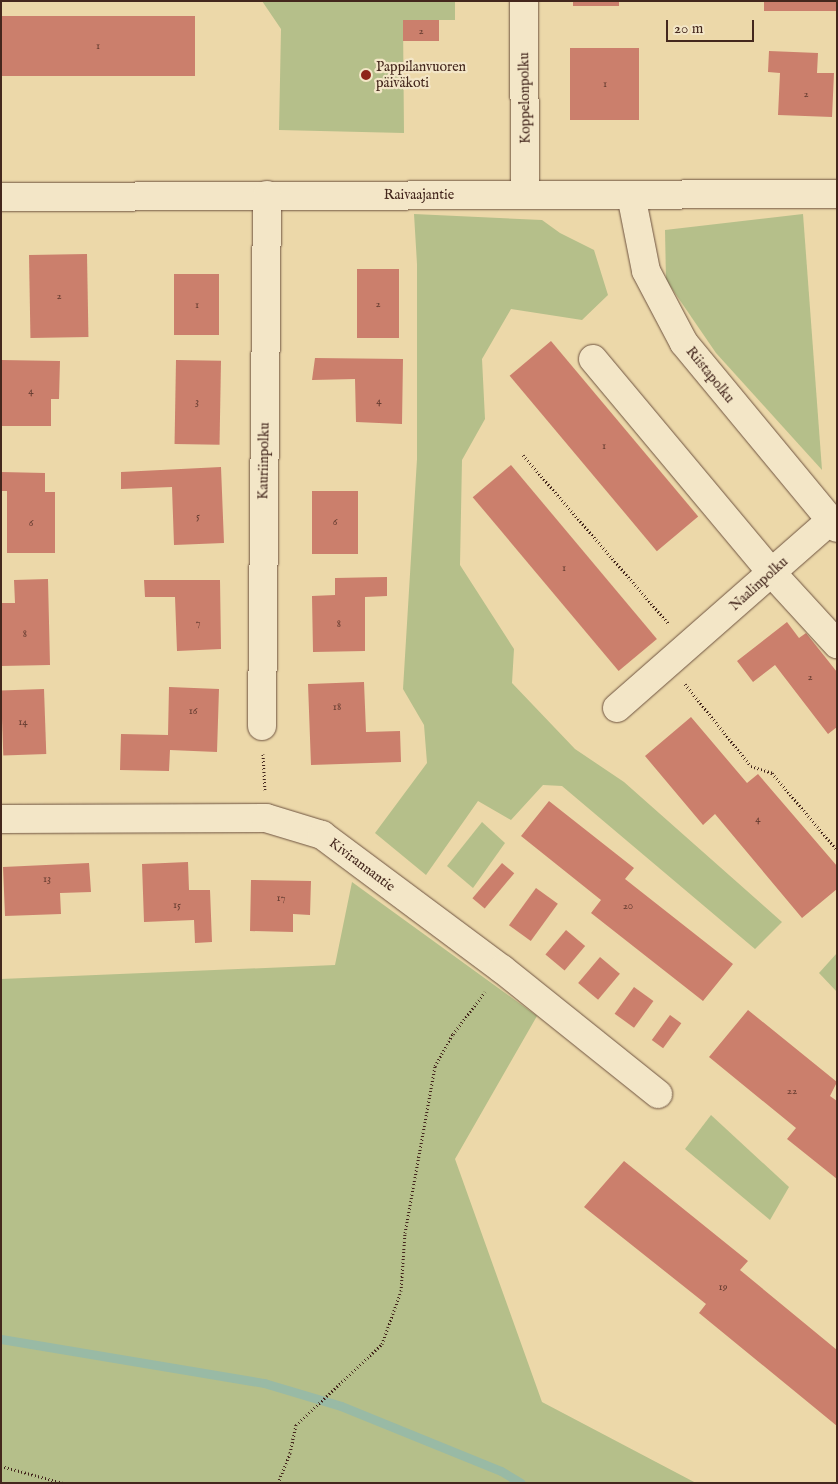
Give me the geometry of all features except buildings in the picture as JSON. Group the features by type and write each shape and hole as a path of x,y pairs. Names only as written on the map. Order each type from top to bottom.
{"street":[{"name":"Koppelonpolku","path":"524,1 525,195"},
{"name":"Raivaajantie","path":"1,197 837,194"},
{"name":"Kauriinpolku","path":"262,726 267,195"},
{"name":"Riistapolku","path":"631,195 646,271 684,343 833,525"},
{"path":"593,359 772,572 837,644"},
{"name":"Naalinpolku","path":"617,708 679,656 772,572 833,525"},
{"name":"Kivirannantie","path":"1,819 266,818 322,835 502,969 658,1094"}],"path":[{"path":"523,455 679,656 751,766 772,774 837,850"},
{"path":"262,726 266,818"},
{"path":"278,1483 290,1453 296,1425 382,1344 400,1291 405,1233 435,1066 453,1034 502,969"},
{"path":"1,1466 63,1483"}],"green space":[{"path":"262,1 455,1 455,20 403,20 404,133 279,130 281,29"},
{"path":"414,214 542,220 560,233 594,250 608,295 582,320 511,309 482,359 485,419 462,460 460,565 514,649 512,683 575,749 624,782 782,922 755,949 562,786 543,785 511,820 478,801 426,875 375,833 427,763 424,725 403,689 417,459 417,264"},
{"path":"803,214 822,470 716,353 666,280 665,230"},
{"path":"482,822 505,843 473,888 447,866"},
{"path":"352,882 537,1016 455,1159 542,1402 696,1483 1,1483 1,979 335,965"},
{"path":"837,953 837,992 819,973"},
{"path":"711,1115 789,1187 770,1220 685,1149"}],"waterway":[{"path":"1,1339 264,1383 341,1406 501,1471 521,1483"}],"place":[{"name":"Pappilanvuoren päiväkoti","path":"366,75"}]}
